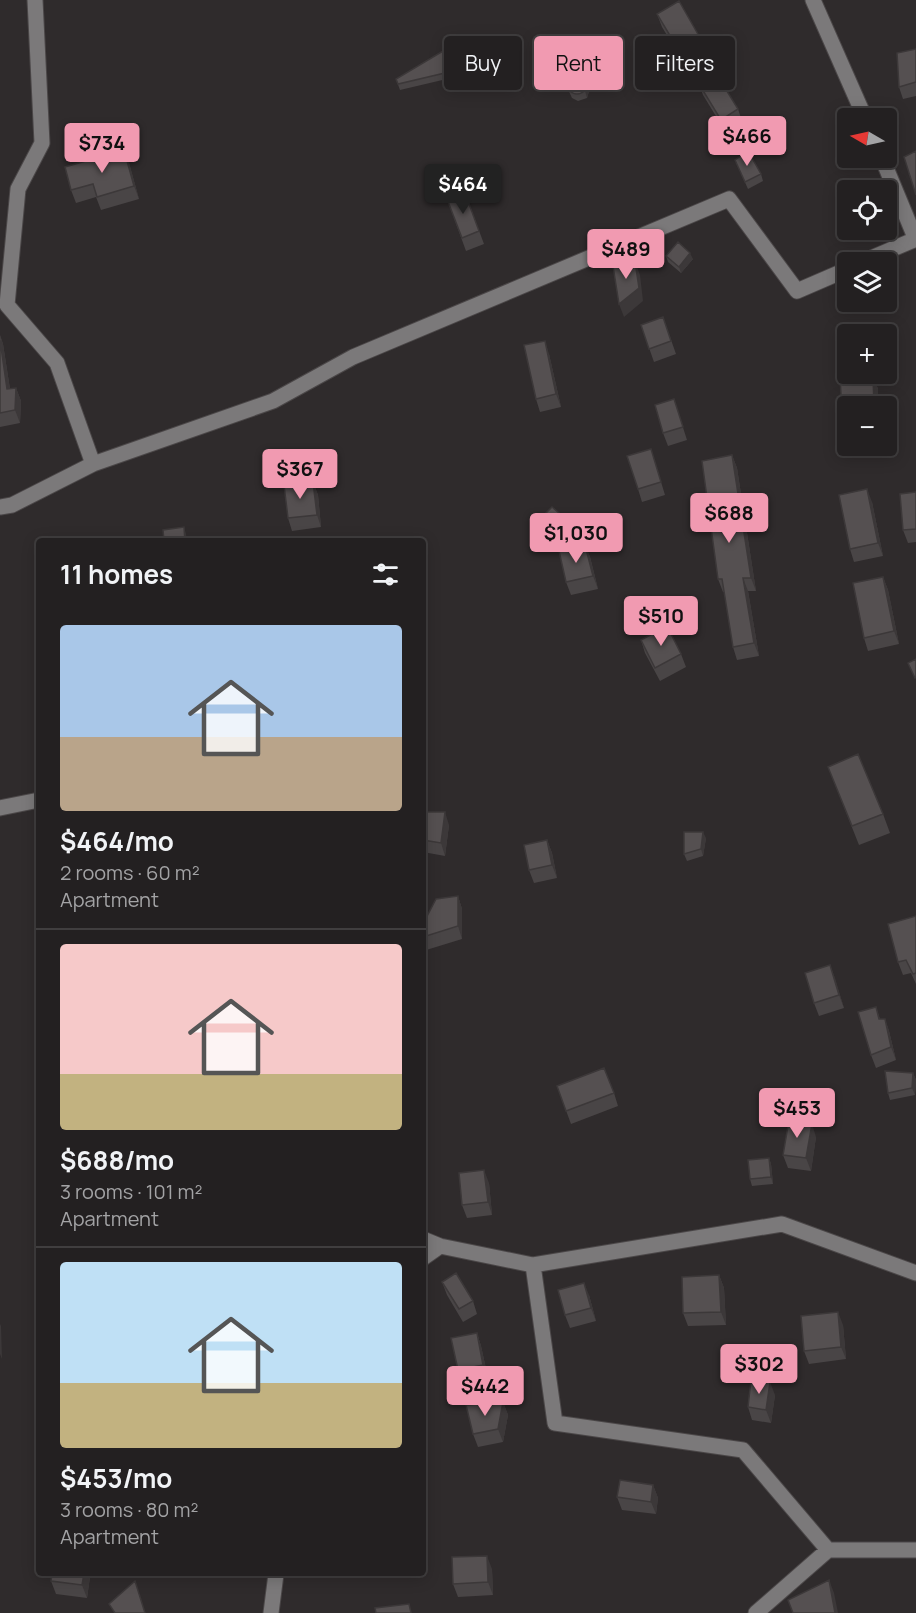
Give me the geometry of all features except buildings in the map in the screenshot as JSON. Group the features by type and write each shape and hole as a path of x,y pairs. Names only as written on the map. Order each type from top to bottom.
{"street":[{"path":"35,0 42,143 18,189 7,305 57,363 93,464"},
{"path":"813,0 861,108"},
{"path":"885,252 916,239 886,168"},
{"path":"0,507 12,505 93,464 273,401 353,357 729,200 797,291 837,274"},
{"path":"0,808 36,801"},
{"path":"426,1240 440,1246 533,1265 782,1224 916,1273"},
{"path":"426,1256 440,1246"},
{"path":"533,1265 555,1423 743,1450 828,1550"},
{"path":"756,1613 828,1550 916,1550"},
{"path":"271,1613 276,1576"}]}
